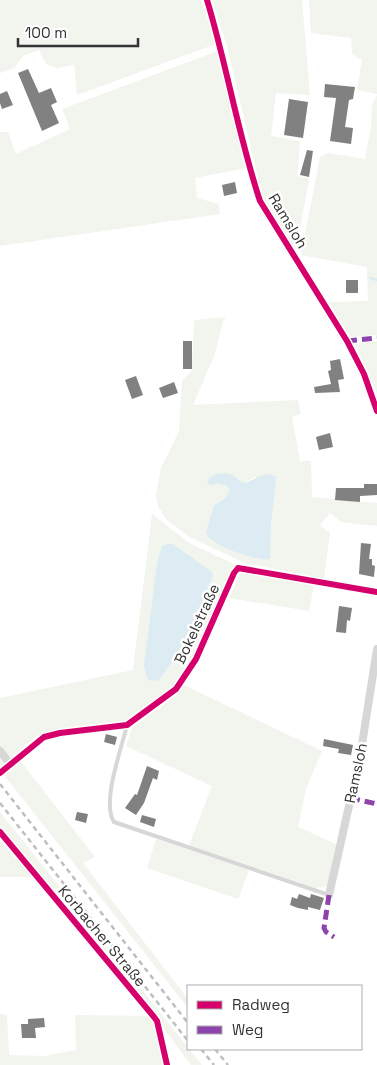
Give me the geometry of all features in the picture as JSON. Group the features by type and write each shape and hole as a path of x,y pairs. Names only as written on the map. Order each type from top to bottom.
{"street":[{"name":"Ramsloh","path":"207,0 221,46 252,176 260,201 347,341 364,374 377,411"},
{"name":"Bokelstraße","path":"0,773 44,737 60,733 127,725 176,689 196,659 234,572 238,568 377,592"},
{"name":"Ramsloh","path":"329,895 360,757 377,649"},
{"path":"0,751 10,764"},
{"name":"Korbacher Straße","path":"0,832 154,1017 157,1022 167,1065"}],"lane":[{"path":"127,725 110,790 110,813 114,822 329,895"}],"shaded area":[{"path":"0,0 201,0 216,44 77,95 74,65 57,68 47,65 39,50 23,56 14,68 0,73"},
{"path":"212,0 302,0 310,95 276,93 271,136 300,141 297,176 309,179 295,249 292,248 263,199 227,46"},
{"path":"309,0 377,0 377,94 357,90 362,60 352,54 351,38 311,33"},
{"path":"218,51 246,168 195,178 197,198 219,204 220,214 0,246 0,132 8,132 16,154 70,129 62,109"},
{"path":"377,95 377,335 353,337 349,335 327,302 368,301 367,267 301,255 320,157 328,153 365,159 371,126 372,105"},
{"path":"226,317 223,321 215,354 193,405 298,400 301,414 292,417 300,461 311,461 312,497 377,503 377,526 341,522 330,513 320,525 330,533 324,579 245,563 191,538 167,520 158,506 156,495 161,468 179,431 182,381 192,370 194,320","holes":["236,476 245,483 255,477 276,481 271,525 270,559 220,501 229,494 229,487 222,484 213,485"]},
{"path":"377,341 377,394 355,344"},
{"path":"226,473 245,483 268,474 276,477 270,559 255,558 234,552 215,542 206,532 214,506 226,497 230,490 226,485 210,485 207,483 209,478 217,474"},
{"path":"152,514 189,543 234,564 203,637 186,670 174,687 126,721 59,729 37,736 15,754 95,857 83,863 187,998 187,1007 0,770 0,698 133,670","holes":["193,560 212,572 213,576 186,636 166,671"]},
{"path":"173,544 212,572 213,576 190,631 175,657 158,681 148,680 144,666 157,563 162,546"},
{"path":"242,573 314,585 309,611 229,598"},
{"path":"184,685 322,751 306,789 298,827 336,844 326,887 316,888 189,845 212,786 126,746 132,728 175,696"},
{"path":"0,812 187,1046 187,1050 190,1050 202,1065 191,1065 151,1008 0,827"},
{"path":"156,839 249,870 238,899 147,868"},
{"path":"0,841 34,877 0,877"},
{"path":"0,1014 7,1015 9,1055 44,1056 76,1050 75,1015 151,1016 155,1026 163,1065 0,1065"}],"building":[{"path":"28,69 39,93 51,88 57,102 51,105 59,123 42,131 18,73"},
{"path":"325,84 355,87 353,99 349,100 345,127 353,128 351,144 330,141 336,98 324,97"},
{"path":"7,91 13,105 2,109 0,94"},
{"path":"289,99 308,102 303,138 284,135"},
{"path":"307,150 313,151 309,177 300,175"},
{"path":"235,182 237,193 224,196 222,185"},
{"path":"346,280 358,280 358,293 346,293"},
{"path":"183,341 192,341 192,369 183,369"},
{"path":"340,359 344,379 338,380 340,392 315,393 314,387 331,384 328,371 331,370 330,361"},
{"path":"136,376 143,395 132,399 125,380"},
{"path":"174,382 178,393 163,398 159,388"},
{"path":"330,433 333,447 319,450 316,437"},
{"path":"364,484 377,484 377,495 360,496 360,502 335,500 336,488 364,488"},
{"path":"361,543 371,544 369,559 372,559 372,565 375,566 374,577 359,574"},
{"path":"339,606 352,608 350,621 347,620 346,633 336,632"},
{"path":"106,734 117,737 115,745 104,742"},
{"path":"324,739 353,745 351,755 338,753 339,749 323,746"},
{"path":"147,766 159,771 157,780 153,778 144,803 136,815 125,808 135,794 137,795"},
{"path":"77,812 88,814 86,823 75,820"},
{"path":"142,815 156,819 154,827 140,822"},
{"path":"299,894 310,898 311,894 324,898 320,910 308,907 308,910 290,905 292,897 297,899"},
{"path":"44,1018 45,1027 35,1028 36,1038 22,1038 21,1024 28,1024 28,1019"}],"waterway":[{"path":"370,278 377,280"}],"railway":[{"path":"0,784 187,1022"},
{"path":"0,803 187,1040"},
{"path":"202,1050 214,1065"},
{"path":"216,1050 228,1065"}],"marked path":[{"path":"347,341 377,338"},
{"path":"350,798 377,804"},
{"path":"329,895 324,928 326,932 334,937"}],"cycle path":[{"path":"207,0 245,151 260,201 347,341 364,374 377,411"},
{"path":"0,773 44,737 60,733 127,725 176,689 196,659 234,573 238,568 377,592"},
{"path":"0,832 157,1021 167,1065"}]}
